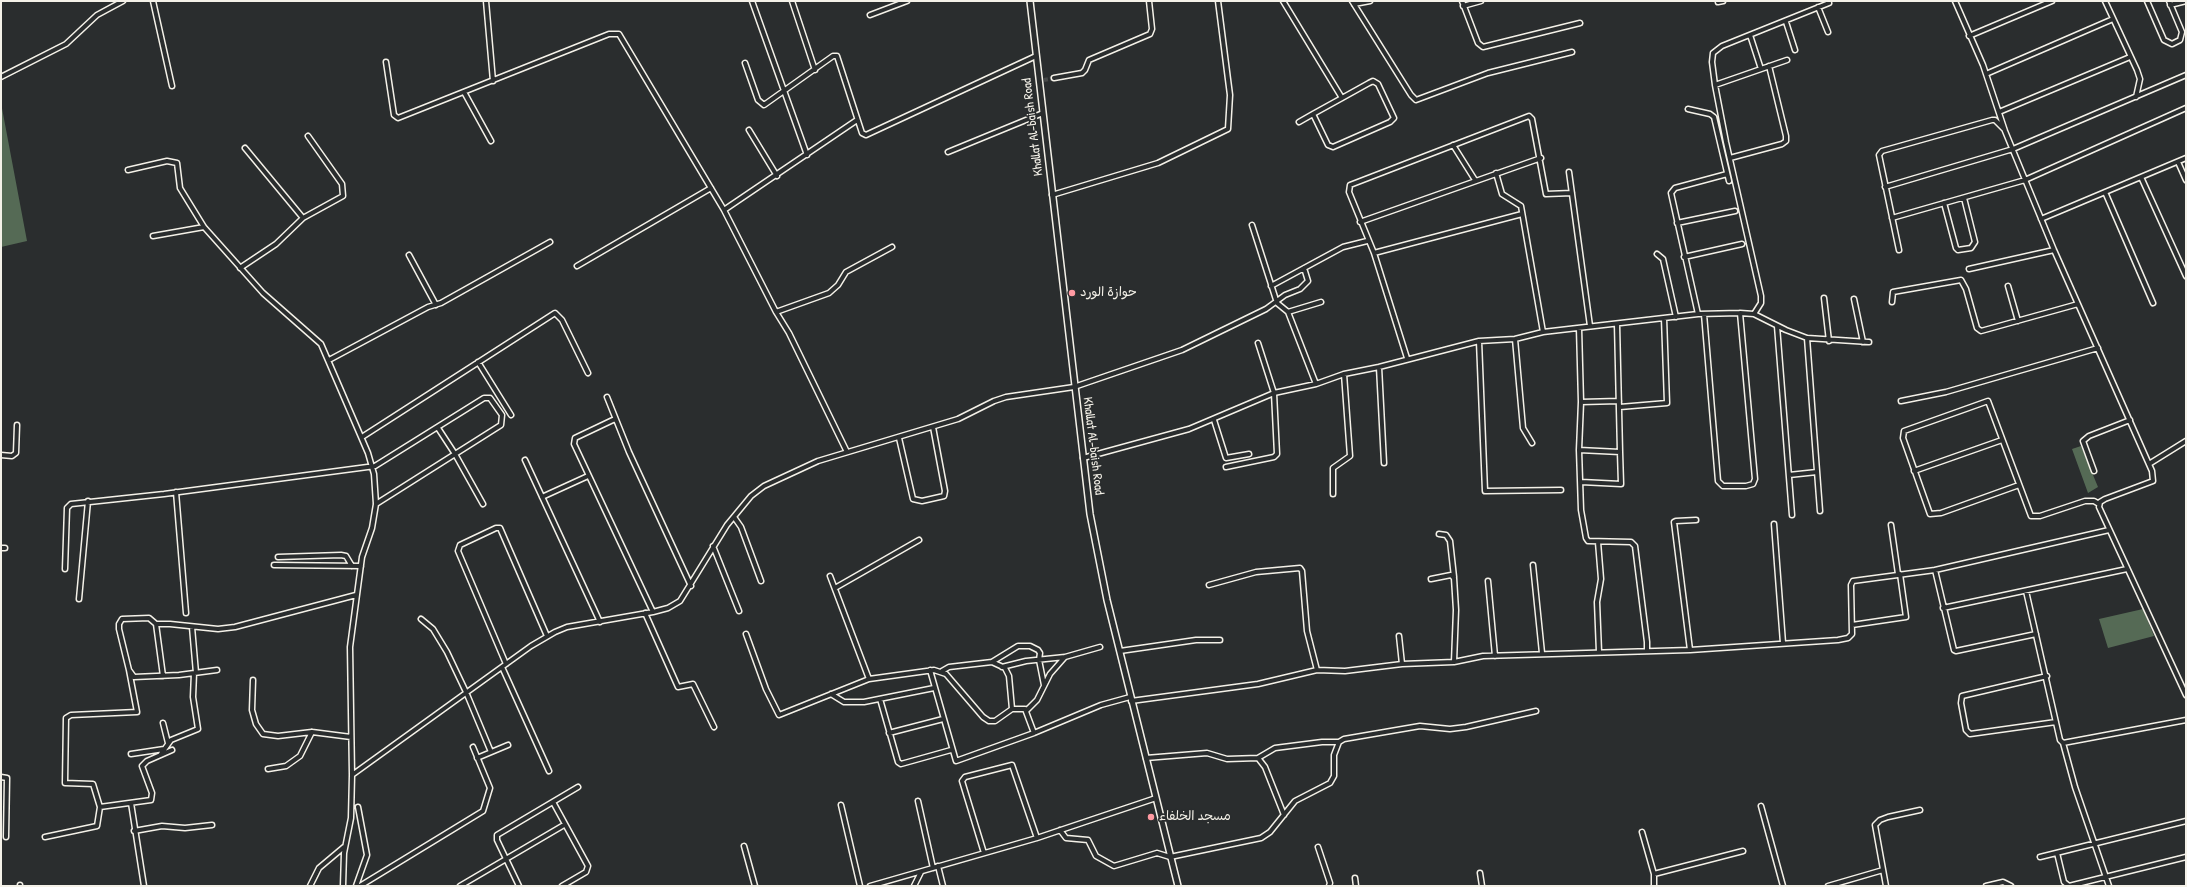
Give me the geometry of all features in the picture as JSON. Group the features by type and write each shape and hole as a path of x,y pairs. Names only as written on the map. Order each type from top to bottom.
{"street":[{"path":"1,77 66,44 97,15 123,1"},
{"path":"154,1 172,86"},
{"path":"486,1 493,80"},
{"path":"752,1 807,155"},
{"path":"792,1 814,70"},
{"path":"870,15 907,1"},
{"name":"Khallat Al-baish Road","path":"1030,1 1036,56 1041,80 1052,195 1090,514 1107,600 1178,886"},
{"path":"1054,78 1082,73 1085,70 1089,60 1150,34 1152,29 1149,1"},
{"path":"1052,195 1158,163 1228,129 1230,95 1218,1"},
{"path":"1283,1 1342,98"},
{"path":"1370,1 1353,2 1411,95 1416,100 1488,74 1572,52"},
{"path":"1462,1 1478,43 1483,47 1580,23"},
{"path":"1463,6 1481,1"},
{"path":"1955,1 1986,74 2006,131 2041,219 2149,464 2153,481 2105,499 2099,504"},
{"path":"1970,36 2052,1"},
{"path":"2105,1 2140,79 2136,96"},
{"path":"2147,1 2164,40 2169,43 2175,43 2184,35 2170,3 2186,1"},
{"path":"1754,314 1761,303 1761,296 1715,85 1712,62 1714,50 1786,22 1829,3"},
{"path":"1818,7 1828,32"},
{"path":"1986,74 2113,20"},
{"path":"1786,22 1795,50"},
{"path":"386,62 396,118 609,34 618,34 624,41 724,210 776,312 789,333 847,452"},
{"path":"1750,35 1761,69"},
{"path":"745,63 758,100 762,105 766,104 833,56 838,57 857,120 862,133 866,135 1036,56"},
{"path":"1999,112 2130,57"},
{"path":"1715,85 1787,60"},
{"path":"1730,158 1782,144 1786,141 1769,66"},
{"path":"1885,186 2013,149 2186,75"},
{"path":"1299,122 1313,114 1373,81 1376,82 1394,113 1394,118 1390,122 1333,147 1328,145 1313,114"},
{"path":"464,92 491,141"},
{"path":"1892,218 2026,180 2186,108"},
{"path":"1688,109 1714,117 1727,174 1730,181"},
{"path":"948,152 1043,113"},
{"path":"1407,358 1374,253 1367,241 1348,192 1350,185 1529,116 1532,119 1546,194 1572,193"},
{"path":"724,210 777,176 857,120"},
{"path":"1899,250 1878,155 1882,151 1992,120 1995,120 2006,131"},
{"path":"749,130 777,176"},
{"path":"240,268 276,244 303,218 341,199 344,192 342,184 308,136"},
{"path":"1453,145 1475,180"},
{"path":"245,148 303,218"},
{"path":"1360,222 1540,158"},
{"path":"2041,219 2186,158"},
{"path":"128,170 168,161 177,163 180,188 204,227 271,301 317,339 330,360 372,465 376,504 372,528 361,566 350,647 352,775 351,818 344,847 343,886"},
{"path":"2178,162 2186,180"},
{"path":"1569,172 1590,326"},
{"path":"1496,173 1500,192 1507,198 1520,204 1543,332"},
{"path":"1698,314 1671,196 1672,190 1727,174"},
{"path":"2141,177 2186,276"},
{"path":"577,266 711,188"},
{"path":"2104,192 2153,303"},
{"path":"1944,203 1956,248 1958,250 1970,248 1975,242 1964,198"},
{"path":"1677,223 1734,211"},
{"path":"1374,253 1522,214"},
{"path":"1252,225 1277,302 1288,312 1316,384"},
{"path":"153,236 204,227"},
{"path":"1271,286 1343,247 1367,241"},
{"path":"330,360 550,242"},
{"path":"1684,257 1742,244"},
{"path":"776,312 829,293 838,285 846,272 892,247"},
{"path":"1969,269 2054,250"},
{"path":"1657,254 1663,259 1676,316"},
{"path":"409,255 436,304"},
{"path":"352,775 466,692 547,636 567,627 653,612 668,608 680,601 691,586 713,546 734,517 751,496 764,486 818,461 899,438 958,419 982,406 1006,397 1074,387 1182,350 1277,302 1285,295 1305,286 1308,281 1308,275 1304,268"},
{"path":"1892,302 1893,292 1958,280 1964,285 1979,331 2078,304"},
{"path":"2008,286 2018,321"},
{"path":"1824,298 1829,341"},
{"path":"1854,299 1863,342"},
{"path":"1288,312 1321,302"},
{"path":"1704,314 1718,481 1723,486 1746,486 1753,484 1755,479 1740,313"},
{"path":"1083,458 1157,439 1214,420 1274,394 1316,384 1344,374 1379,367 1407,358 1479,341 1515,338 1543,332 1676,316 1740,313 1754,314 1807,338 1829,341 1869,342"},
{"path":"362,437 551,315 557,314 562,320 588,373"},
{"path":"1620,407 1667,403 1664,318"},
{"path":"1581,482 1620,484 1620,407 1617,324"},
{"path":"1778,326 1792,515"},
{"path":"1579,328 1581,402 1579,450 1582,510 1587,540 1598,542 1631,542 1635,546 1648,642 1647,650"},
{"path":"1515,338 1523,428 1532,443"},
{"path":"1807,338 1820,511"},
{"path":"1479,341 1485,491 1561,490"},
{"path":"1226,467 1276,456 1274,394 1258,343"},
{"path":"1901,400 1946,392 2098,348"},
{"path":"478,362 511,415"},
{"path":"1379,367 1384,463"},
{"path":"1333,494 1333,468 1350,456 1344,374"},
{"path":"65,569 68,505 88,501 176,492 378,464 486,397 490,398 502,415 501,424 376,504"},
{"path":"607,397 615,419 691,586"},
{"path":"1581,402 1619,401"},
{"path":"2019,485 1933,515 1928,513 1903,438 1904,431 1985,401 1989,403 2019,485 2029,514 2033,517 2085,501 2094,501 2099,504 2109,530 2186,695"},
{"path":"615,419 578,436 574,440 588,476 653,612"},
{"path":"1214,420 1226,458 1249,454"},
{"path":"2094,471 2083,441 2089,436 2130,420"},
{"path":"1,455 12,456 16,453 17,425"},
{"path":"899,438 913,499 922,501 944,496 945,491 932,427"},
{"path":"438,428 455,454 483,504"},
{"path":"1914,470 2002,440"},
{"path":"2149,464 2186,441"},
{"path":"1579,450 1620,452"},
{"path":"525,460 600,622"},
{"path":"1789,475 1817,472"},
{"path":"542,497 588,476"},
{"path":"176,492 186,613"},
{"path":"79,599 88,501"},
{"path":"734,517 741,527 761,581"},
{"path":"1690,650 1674,522 1696,520"},
{"path":"1774,524 1783,643"},
{"path":"1852,625 1906,617 1891,525"},
{"path":"506,664 458,550 460,545 496,528 500,528 547,636"},
{"path":"930,670 954,760 958,761 1034,733 1101,705 1131,699 1258,684 1317,670 1345,671 1402,664 1454,662 1495,656 1542,653 1690,650 1844,639 1851,636 1852,581 1935,570 2109,530"},
{"path":"1439,534 1446,535 1449,538 1454,578 1456,616 1454,662"},
{"path":"835,588 918,540"},
{"path":"1598,542 1601,579 1597,602 1599,652"},
{"path":"713,546 739,611"},
{"path":"278,558 341,555 346,556 352,566"},
{"path":"274,565 361,566"},
{"path":"1533,565 1542,653"},
{"path":"1209,585 1256,572 1300,568 1302,571 1307,631 1317,670"},
{"path":"1943,608 2127,569"},
{"path":"1935,570 1952,647 1956,651 2036,634"},
{"path":"1431,579 1450,575 1454,578"},
{"path":"830,576 869,679"},
{"path":"1488,581 1495,656"},
{"path":"2026,591 2047,676 2060,740 2063,743 2075,787 2109,886"},
{"path":"156,624 218,629 235,627 356,595"},
{"path":"645,613 678,687 693,684 714,727"},
{"path":"45,837 96,827 99,823 100,807 92,783 65,783 66,718 71,715 137,712 119,628 120,621 126,618 146,618 152,619 156,624 163,676"},
{"path":"421,619 440,639 466,692 491,752"},
{"path":"161,754 168,743 178,736 198,729 194,697 195,673 192,627"},
{"path":"746,634 766,689 779,715 869,679 930,670 942,671 949,667 992,662 1018,646 1030,646 1038,650 1044,686"},
{"path":"1399,636 1402,664"},
{"path":"1120,651 1196,640 1220,640"},
{"path":"1002,667 1026,661 1065,657 1100,647"},
{"path":"942,671 952,680 983,717 989,721 996,720 1012,709 1026,710 1037,700 1050,674 1065,657"},
{"path":"992,662 1002,667 1009,676 1012,709"},
{"path":"502,667 549,771"},
{"path":"129,670 134,677 163,676 217,670"},
{"path":"2047,676 1962,696 1961,703 1966,730 1970,734 2056,722"},
{"path":"253,680 252,710 256,724 263,734 278,736 312,732 351,737"},
{"path":"831,694 838,700 854,703 934,688"},
{"path":"880,699 898,762 903,765 951,750"},
{"path":"1026,710 1034,733"},
{"path":"1146,758 1207,753 1227,759 1258,758 1275,748 1322,742 1339,742 1355,737 1420,726 1450,729 1466,727 1536,711"},
{"path":"889,733 943,719"},
{"path":"2063,743 2186,720"},
{"path":"163,723 168,743"},
{"path":"268,769 286,766 300,756 312,732"},
{"path":"1060,830 1066,838 1088,840 1096,856 1114,866 1157,853 1170,857 1261,838 1270,832 1295,801 1330,783 1334,776 1334,754 1339,742"},
{"path":"477,758 508,745"},
{"path":"360,886 483,811 490,788 473,747"},
{"path":"131,754 164,749"},
{"path":"100,807 152,799 152,793 142,766 145,762 172,750"},
{"path":"1258,758 1265,767 1284,815"},
{"path":"984,853 962,781 965,777 1012,765 1037,838"},
{"path":"1,777 7,778 6,837"},
{"path":"519,886 497,840 497,835 578,787"},
{"path":"870,886 1037,838 1156,798"},
{"path":"918,801 936,867 943,886"},
{"path":"553,802 588,870 562,886"},
{"path":"131,803 134,831 144,886"},
{"path":"841,805 860,886"},
{"path":"1761,806 1783,886"},
{"path":"356,886 367,855 358,807"},
{"path":"1886,886 1875,825 1880,820 1888,817 1920,810"},
{"path":"2040,857 2186,821"},
{"path":"134,831 162,826 185,828 212,825"},
{"path":"460,886 564,825"},
{"path":"1642,832 1654,874 1654,886"},
{"path":"744,846 755,886"},
{"path":"310,886 319,868 344,847"},
{"path":"1318,847 1330,883 1329,886"},
{"path":"1654,874 1743,851"},
{"path":"2057,853 2066,885 2106,877 2186,856"},
{"path":"1828,886 1883,870"},
{"path":"914,886 921,872"},
{"path":"1480,873 1482,886"},
{"path":"1355,878 1356,886"},
{"path":"1986,886 2003,882 2011,886"}],"green space":[{"path":"1,103 27,241 1,247"},
{"path":"2081,446 2098,487 2088,493 2072,449"},
{"path":"2143,609 2154,636 2108,648 2099,619"}],"tunnel":[{"path":"1044,80 1054,78"}],"place":[{"name":"حوازة الورد","path":"1072,293"},
{"name":"مسجد الخلفاء","path":"1151,817"}]}
